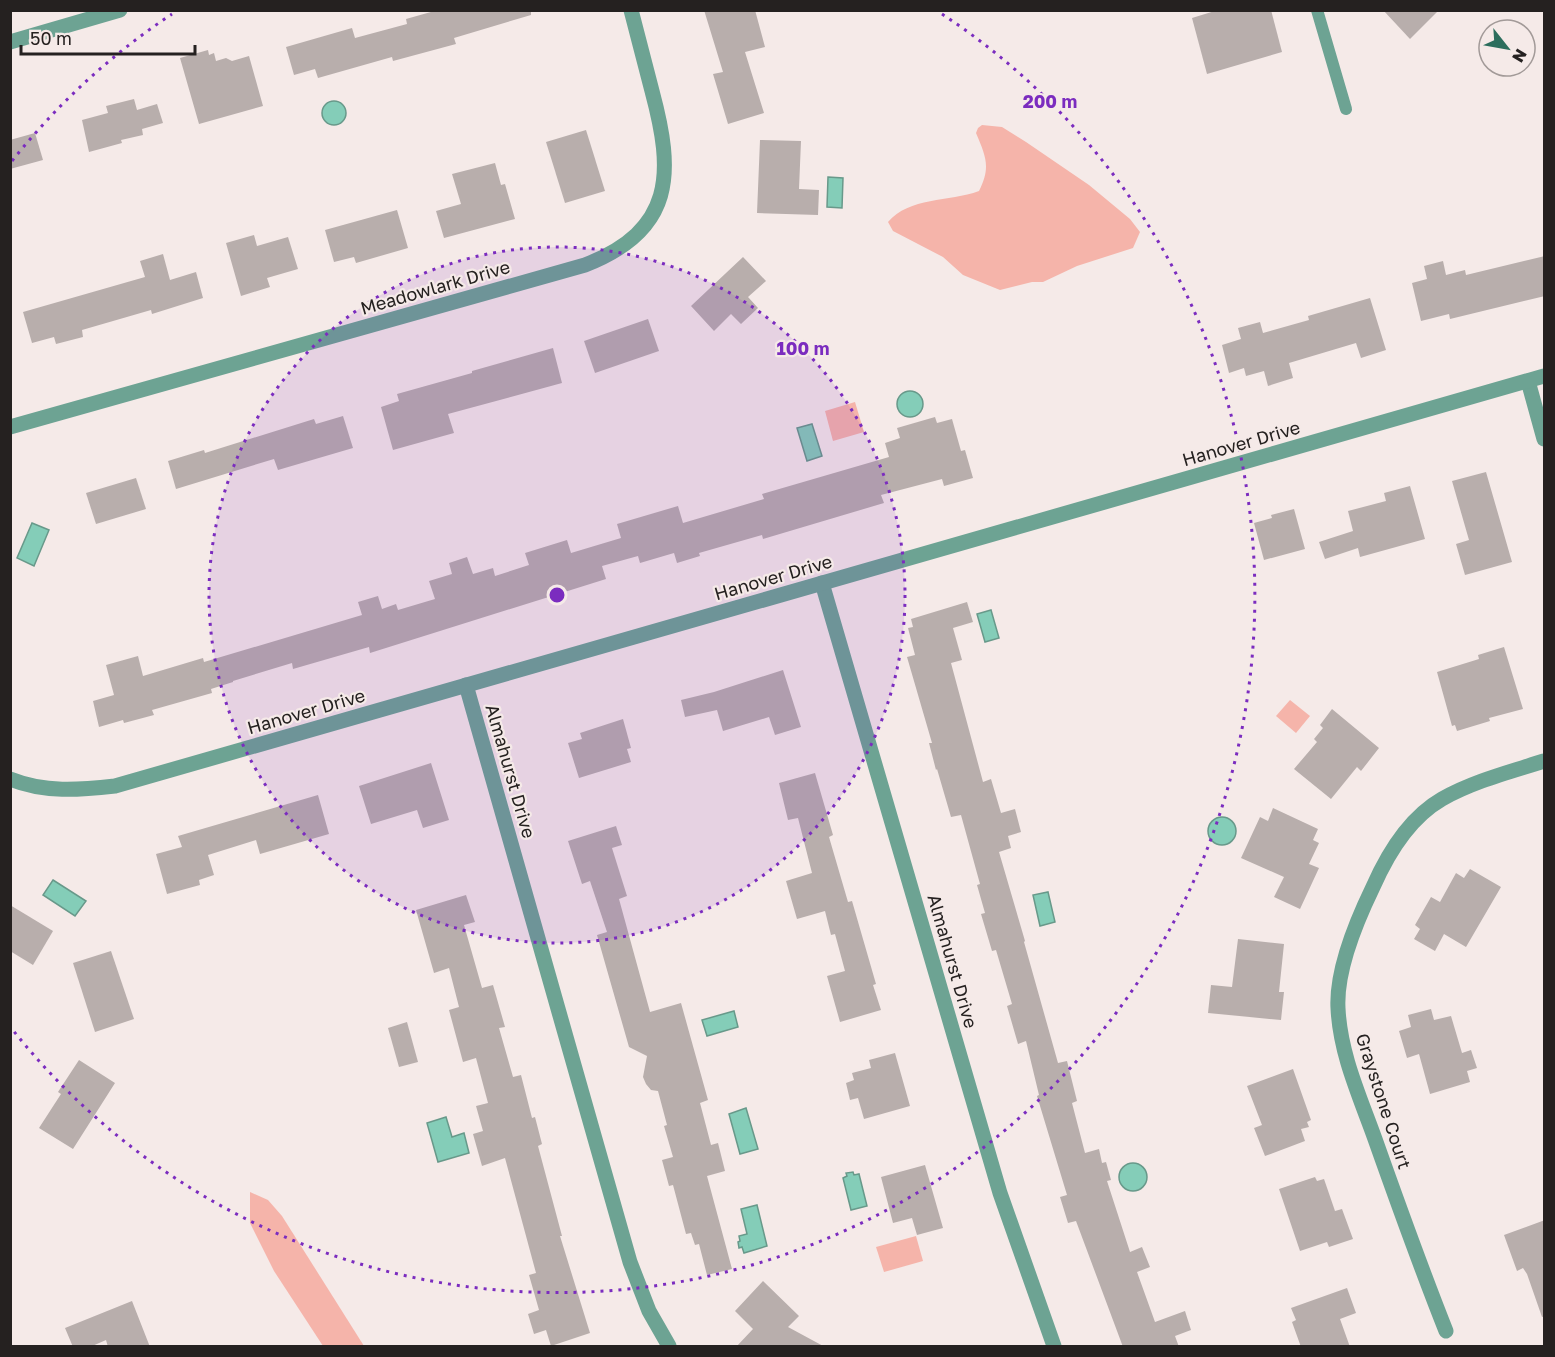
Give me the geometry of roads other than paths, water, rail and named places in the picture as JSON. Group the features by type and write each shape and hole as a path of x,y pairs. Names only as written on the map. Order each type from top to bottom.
{"street":[{"path":"10,42 120,10"},
{"name":"Meadowlark Drive","path":"10,427 585,265 602,258 632,239 645,226 655,210 665,176 666,158 660,122 631,10"},
{"name":"Hanover Drive","path":"10,779 52,790 83,790 115,786 1545,376"},
{"path":"1528,381 1545,439"},
{"name":"Almahurst Drive","path":"822,584 1000,1193 1054,1347"},
{"name":"Almahurst Drive","path":"466,685 630,1262 649,1311 669,1347"},
{"name":"Graystone Court","path":"1446,1331 1421,1269 1342,1042 1338,1006 1342,972 1352,936 1381,867 1419,815 1441,799 1465,788 1545,761"}],"lane":[{"path":"1317,10 1346,109"}]}
